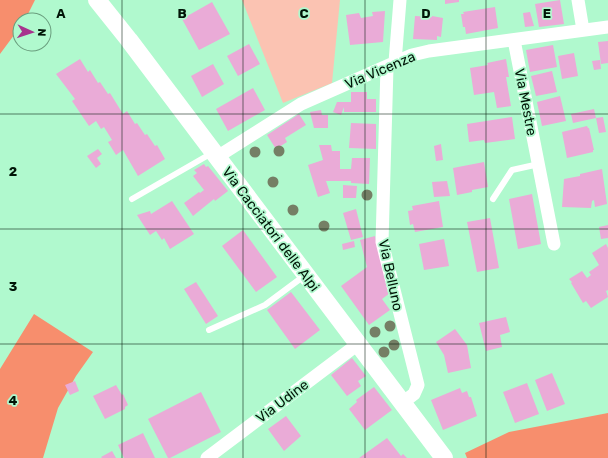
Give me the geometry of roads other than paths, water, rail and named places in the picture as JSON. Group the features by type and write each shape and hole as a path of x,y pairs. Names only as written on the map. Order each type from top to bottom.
{"street":[{"name":"Via Cacciatori delle Alpi","path":"97,0 129,40 444,458"},
{"path":"391,65 400,0"},
{"path":"578,0 583,30"},
{"name":"Via Vicenza","path":"215,154 301,104 407,57 420,53 608,27"},
{"name":"Via Mestre","path":"514,40 554,244"},
{"name":"Via Belluno","path":"391,65 382,242 418,385 414,394 402,403"},
{"name":"Via Udine","path":"207,458 358,344"}],"lane":[{"path":"132,200 204,158 215,154"},
{"path":"493,199 512,170 539,164"},
{"path":"209,330 264,305 306,275"}]}
